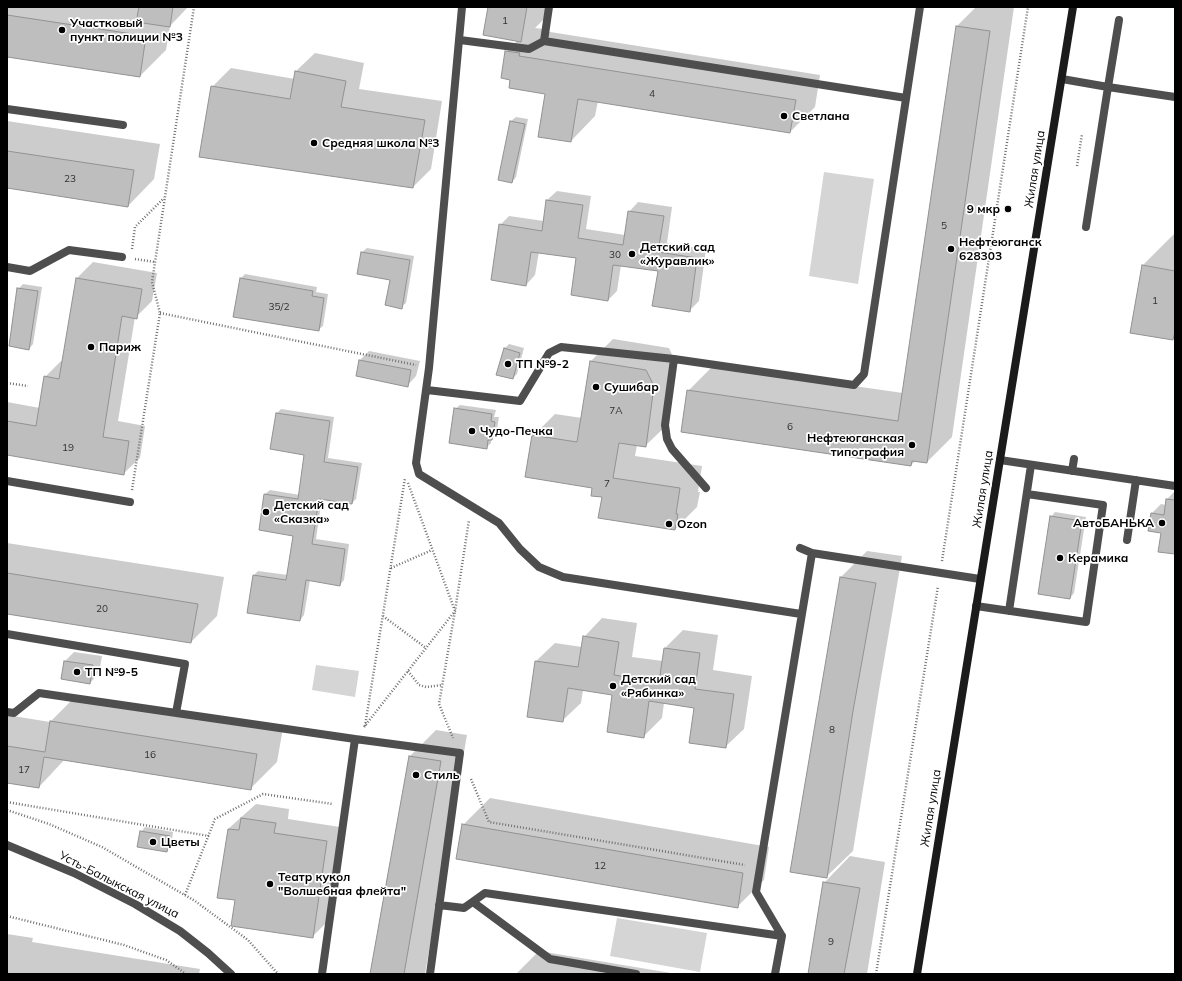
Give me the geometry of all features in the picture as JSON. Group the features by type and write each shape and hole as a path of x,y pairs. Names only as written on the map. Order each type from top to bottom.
{"main road":[{"name":"Жилая улица","path":"917,974 1073,7"}],"street":[{"path":"462,7 427,390 416,463 419,474 499,523 520,549 540,568 563,577 801,614"},
{"path":"544,41 549,7"},
{"path":"427,390 520,401 549,353 561,347 674,359 854,385 864,374 920,7"},
{"path":"1086,227 1119,20"},
{"path":"460,40 529,49 544,41 906,98"},
{"path":"1062,79 1175,97"},
{"path":"7,108 123,125"},
{"path":"7,267 30,271 69,250 127,258"},
{"path":"674,359 665,425 667,439 672,449 706,488"},
{"path":"1072,471 1074,459"},
{"path":"1000,460 1175,486"},
{"path":"1009,611 1031,464"},
{"path":"1127,540 1136,480"},
{"path":"7,481 130,502"},
{"path":"976,606 1086,622 1103,505 1027,494"},
{"path":"800,548 812,553 980,578"},
{"path":"775,974 782,936 756,892 812,553"},
{"path":"7,634 185,664 176,712"},
{"path":"7,712 14,713 39,693 460,753 430,974"},
{"path":"322,974 355,738"},
{"name":"Усть-Балыкская улица","path":"7,845 74,873 135,904 180,931 208,953 231,974"},
{"path":"440,905 464,908 485,893 782,936"},
{"path":"473,902 550,959 636,974"}],"path":[{"path":"130,502 160,313 152,282 194,7"},
{"path":"876,974 1028,7"},
{"path":"1076,166 1082,134"},
{"path":"155,262 127,258 135,228 164,198"},
{"path":"160,313 429,368"},
{"path":"7,382 28,386"},
{"path":"406,476 365,726 455,611 470,518"},
{"path":"391,568 432,550"},
{"path":"383,616 426,648"},
{"path":"408,671 419,685 426,687 442,685"},
{"path":"185,895 215,819 263,794 336,805"},
{"path":"7,802 208,836"},
{"path":"7,810 49,824 102,847 195,901 248,940 278,974"},
{"path":"7,916 124,945 166,960 186,974"}],"shaded area":[{"path":"824,172 874,179 858,284 809,276"},
{"path":"316,665 359,671 355,697 312,690"},
{"path":"617,918 707,933 700,972 610,956"}],"building":[{"path":"139,7 173,7 170,27 136,22"},
{"path":"488,7 527,7 521,42 483,35"},
{"path":"7,15 146,36 140,77 7,57"},
{"path":"956,26 990,31 927,463 912,461 911,466 681,432 687,390 898,421"},
{"path":"505,51 520,53 519,56 796,100 790,133 578,99 571,142 538,137 545,94 509,88 510,80 501,78"},
{"path":"295,71 346,81 341,107 425,120 413,188 199,157 211,86 290,99"},
{"path":"510,121 525,124 512,183 498,180"},
{"path":"7,151 134,170 128,207 7,188"},
{"path":"546,200 583,205 578,238 623,245 628,211 664,216 658,252 697,258 690,312 652,306 658,271 613,265 608,301 571,295 576,258 531,252 526,286 491,280 499,224 542,231"},
{"path":"361,252 410,260 402,309 385,305 390,280 357,274"},
{"path":"1142,265 1175,271 1175,331 1173,340 1130,333"},
{"name":"Париж","path":"76,278 142,289 137,319 122,316 103,437 129,441 124,475 7,455 7,421 36,426 44,376 59,379"},
{"path":"240,278 313,291 312,296 324,298 319,331 233,317"},
{"path":"17,288 38,291 29,350 9,346"},
{"name":"ТП №9-2","path":"504,348 520,353 513,379 496,375"},
{"path":"359,360 411,370 408,387 356,376"},
{"path":"590,361 646,370 654,386 646,447 619,443 613,478 680,488 675,530 598,518 602,497 591,496 592,488 525,477 532,435 577,442"},
{"name":"Чудо-Печка","path":"454,408 492,414 491,421 495,422 492,440 488,440 487,449 449,443"},
{"path":"276,413 330,421 324,462 358,467 352,504 319,499 312,544 345,549 340,586 306,580 300,621 247,613 253,575 286,580 293,536 259,530 264,494 298,499 304,455 270,449"},
{"name":"АвтоБАНЬКА","path":"1166,499 1175,500 1175,554 1158,552 1161,533 1148,531 1151,513 1164,515"},
{"name":"Керамика","path":"1050,516 1082,521 1070,599 1038,594"},
{"path":"7,573 198,604 191,643 7,614"},
{"path":"840,577 876,583 853,711 827,878 790,872"},
{"path":"583,636 619,642 614,675 659,682 664,648 700,653 695,689 734,694 726,748 689,743 694,708 649,701 644,738 607,732 612,695 568,688 563,722 527,717 535,661 578,667"},
{"name":"ТП №9-5","path":"64,661 93,665 90,684 61,679"},
{"path":"50,721 257,754 251,790 44,757 39,788 7,783 7,746 45,752"},
{"path":"409,756 441,761 404,974 370,974"},
{"name":"Театр кукол \"Волшебная флейта\"","path":"241,818 276,823 274,833 327,841 313,938 231,926 235,900 217,898 228,829 239,830"},
{"path":"462,824 743,873 738,908 456,859"},
{"name":"Цветы","path":"140,831 170,836 167,852 137,847"},
{"path":"823,882 860,888 844,974 808,974"}],"place":[{"name":"Участковый пункт полиции №3","path":"62,30"},
{"name":"Светлана","path":"784,116"},
{"name":"Средняя школа №3","path":"314,143"},
{"name":"9 мкр","path":"1008,209"},
{"name":"Нефтеюганск 628303","path":"951,249"},
{"name":"Детский сад «Журавлик»","path":"632,254"},
{"name":"Париж","path":"91,347"},
{"name":"ТП №9-2","path":"508,364"},
{"name":"Сушибар","path":"596,387"},
{"name":"Чудо-Печка","path":"472,431"},
{"name":"Нефтеюганская типография","path":"912,445"},
{"name":"Детский сад «Сказка»","path":"266,512"},
{"name":"АвтоБАНЬКА","path":"1162,523"},
{"name":"Ozon","path":"669,524"},
{"name":"Керамика","path":"1060,558"},
{"name":"ТП №9-5","path":"77,672"},
{"name":"Детский сад «Рябинка»","path":"613,686"},
{"name":"Стиль","path":"416,775"},
{"name":"Цветы","path":"153,842"},
{"name":"Театр кукол \"Волшебная флейта\"","path":"270,884"}]}
